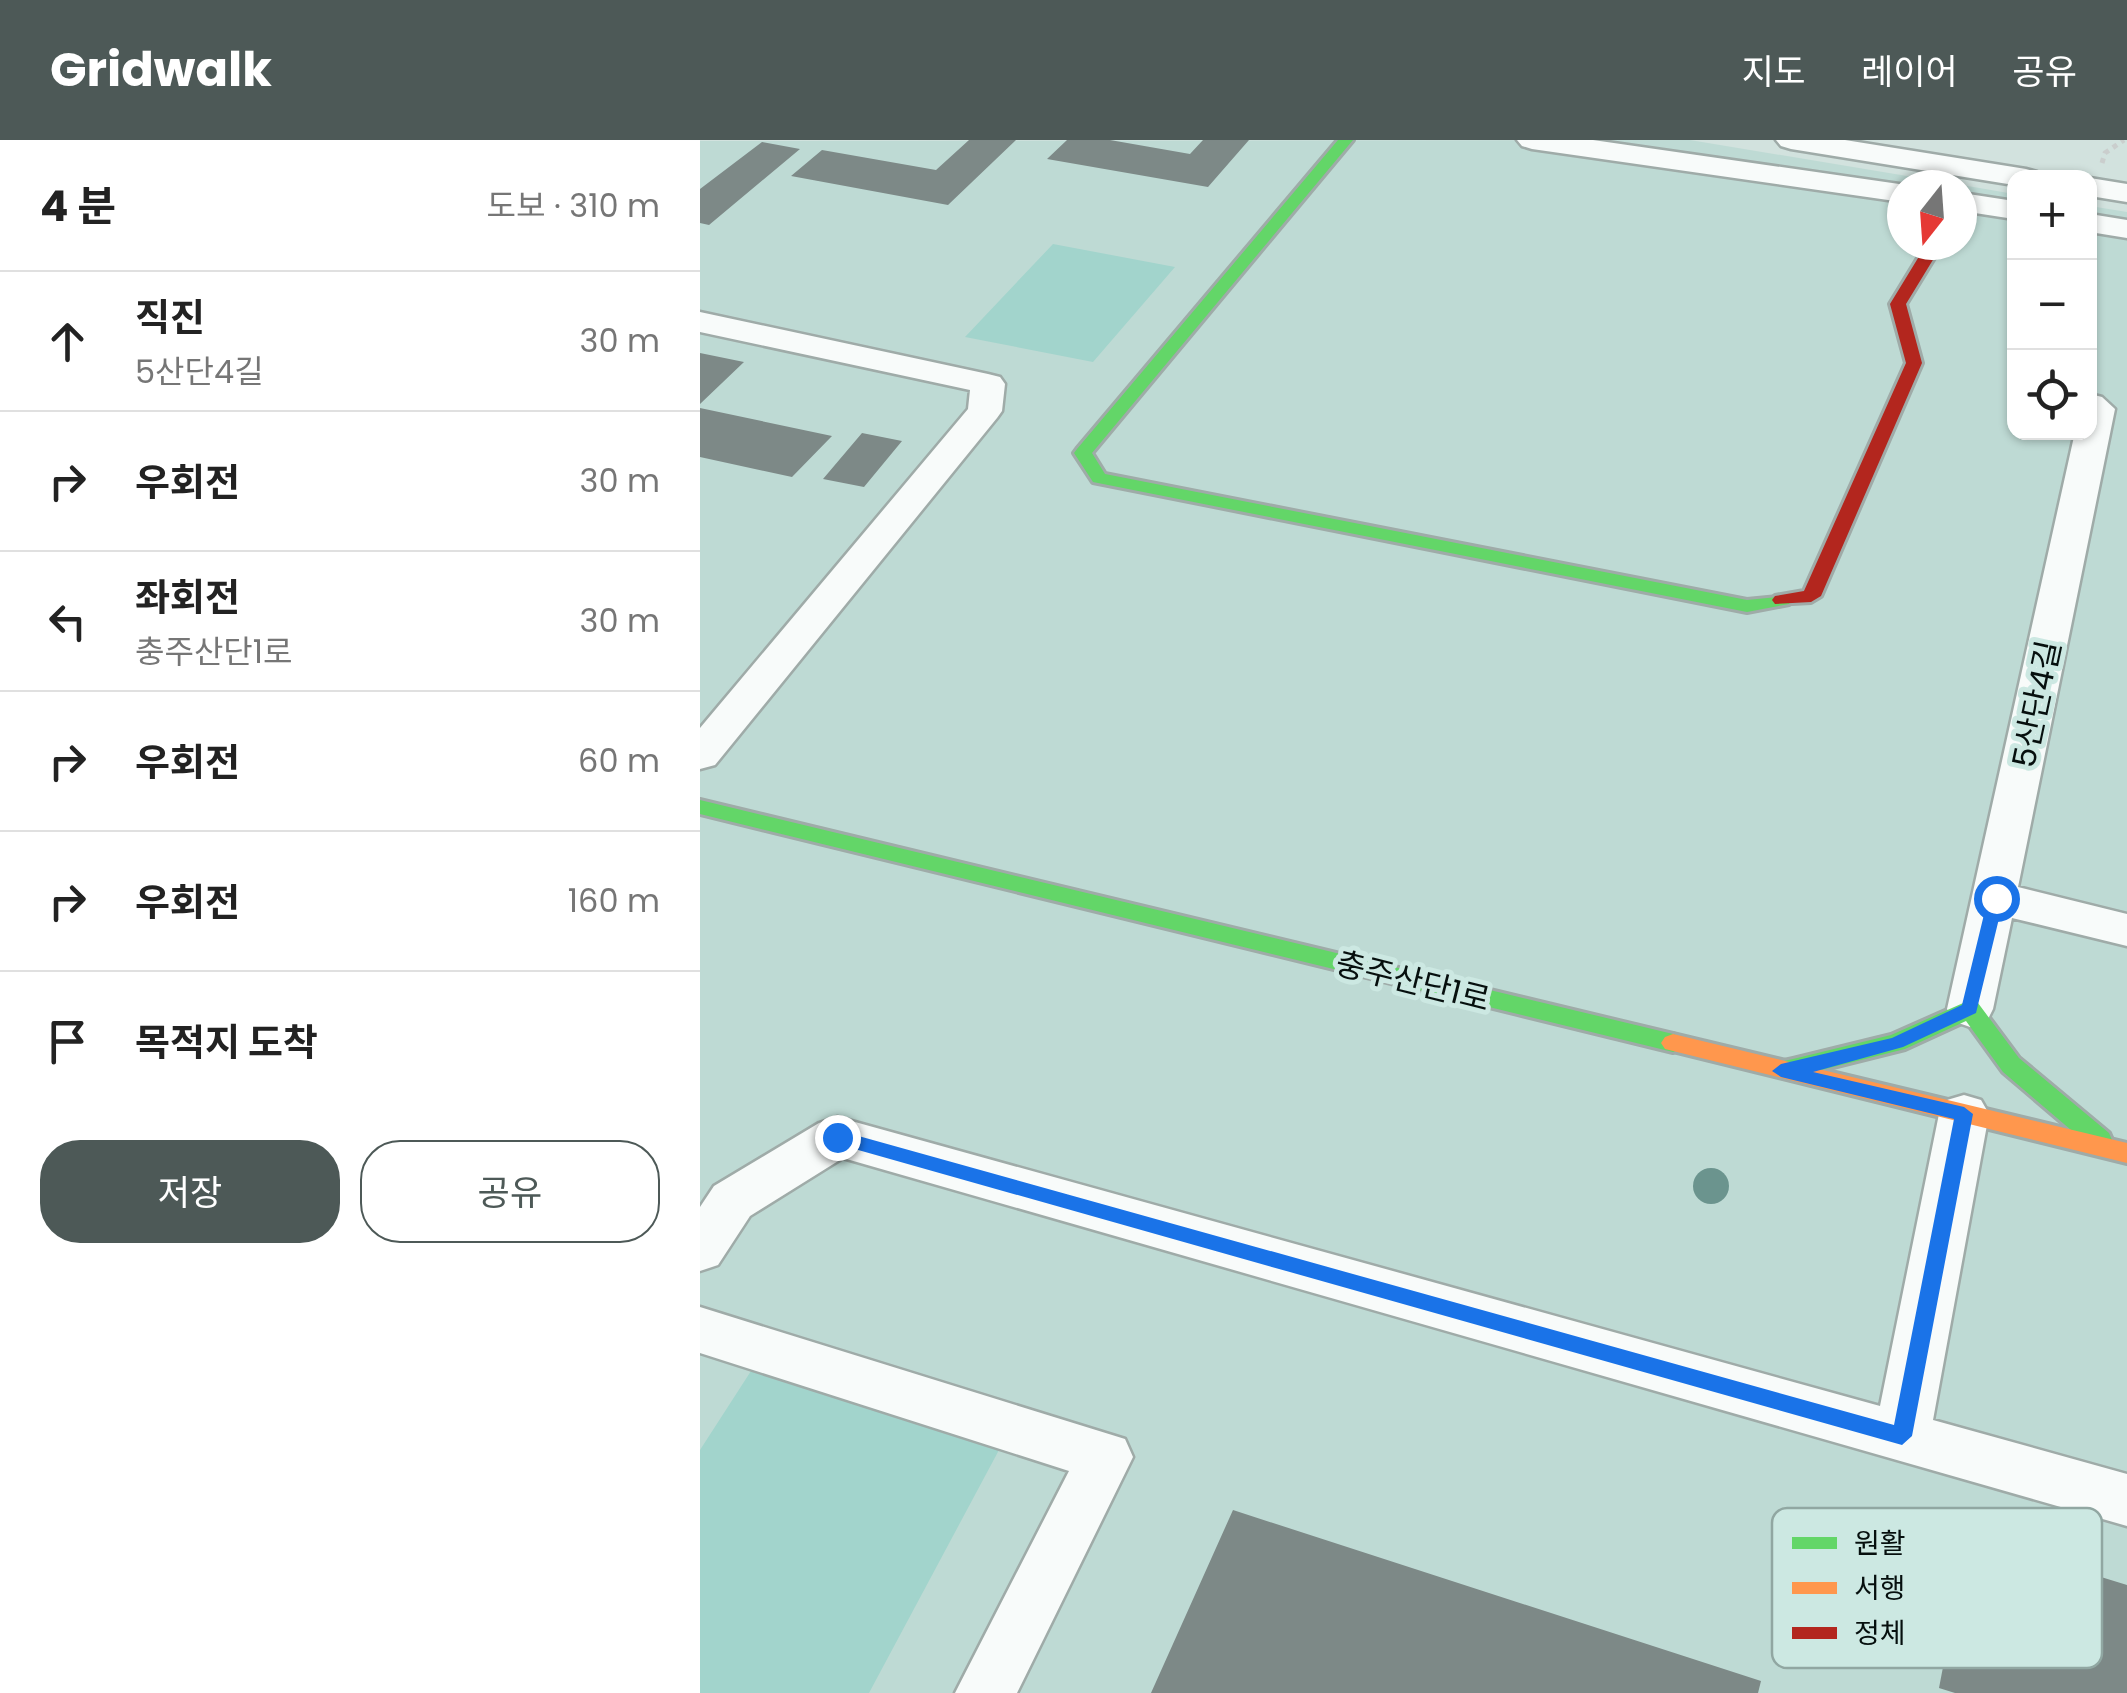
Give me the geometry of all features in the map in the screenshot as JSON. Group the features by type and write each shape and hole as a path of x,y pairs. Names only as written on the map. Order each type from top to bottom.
{"street":[{"path":"1346,140 1083,453 1100,478 1747,606 1811,596 1914,363 1898,304 1925,260"},
{"path":"1532,140 1887,191"},
{"path":"1791,140 2007,175"},
{"path":"2097,188 2127,193"},
{"path":"1977,204 2007,209"},
{"path":"2097,224 2127,230"},
{"path":"2097,249 2127,243"},
{"path":"700,322 988,384 985,410 700,755"},
{"name":"5산단4길","path":"1970,1009 2092,440"},
{"name":"충주산단1로","path":"700,807 2118,1151"},
{"path":"1996,898 2127,930"},
{"path":"1781,1071 1897,1043 1970,1009 1986,1040 2015,1070 2118,1151"},
{"path":"1902,1436 1964,1114"},
{"path":"700,1250 732,1201 837,1137 2127,1500"},
{"path":"700,1330 1105,1457 985,1693"}],"shaded area":[{"path":"1690,140 1887,173 1887,260 1977,260 1977,188 2007,193 2007,440 2097,440 2097,207 2127,212 2127,1693 700,1693 700,141"},
{"path":"1053,244 1175,267 1093,362 965,337"},
{"path":"751,1371 999,1450 869,1693 700,1693 700,1450"}],"building":[{"path":"969,140 1016,140 948,205 791,176 822,150 936,170"},
{"path":"1067,140 1110,140 1190,154 1203,140 1249,140 1208,187 1047,159"},
{"path":"762,142 800,149 709,225 700,223 700,189"},
{"path":"700,353 744,362 700,404"},
{"path":"700,408 832,436 792,477 700,457"},
{"path":"862,433 902,441 864,487 823,479"},
{"path":"1233,1510 1761,1681 1758,1693 1151,1693"},
{"path":"2102,1577 2127,1585 2127,1693 1955,1693 1939,1688 1943,1668 2102,1668"}],"traffic: fast":[{"path":"1346,140 1083,453 1099,478 1747,606 1782,600"},
{"path":"700,807 1673,1043"},
{"path":"1793,1068 1897,1043 1970,1009 2011,1065 2100,1140"}],"traffic: slow":[{"path":"1673,1043 2127,1153"}],"traffic: jam":[{"path":"1782,600 1811,596 1914,363 1898,304 1925,260"}],"route":[{"path":"837,1137 1902,1436 1964,1114 1781,1071 1897,1043 1970,1009 1996,898"}]}
